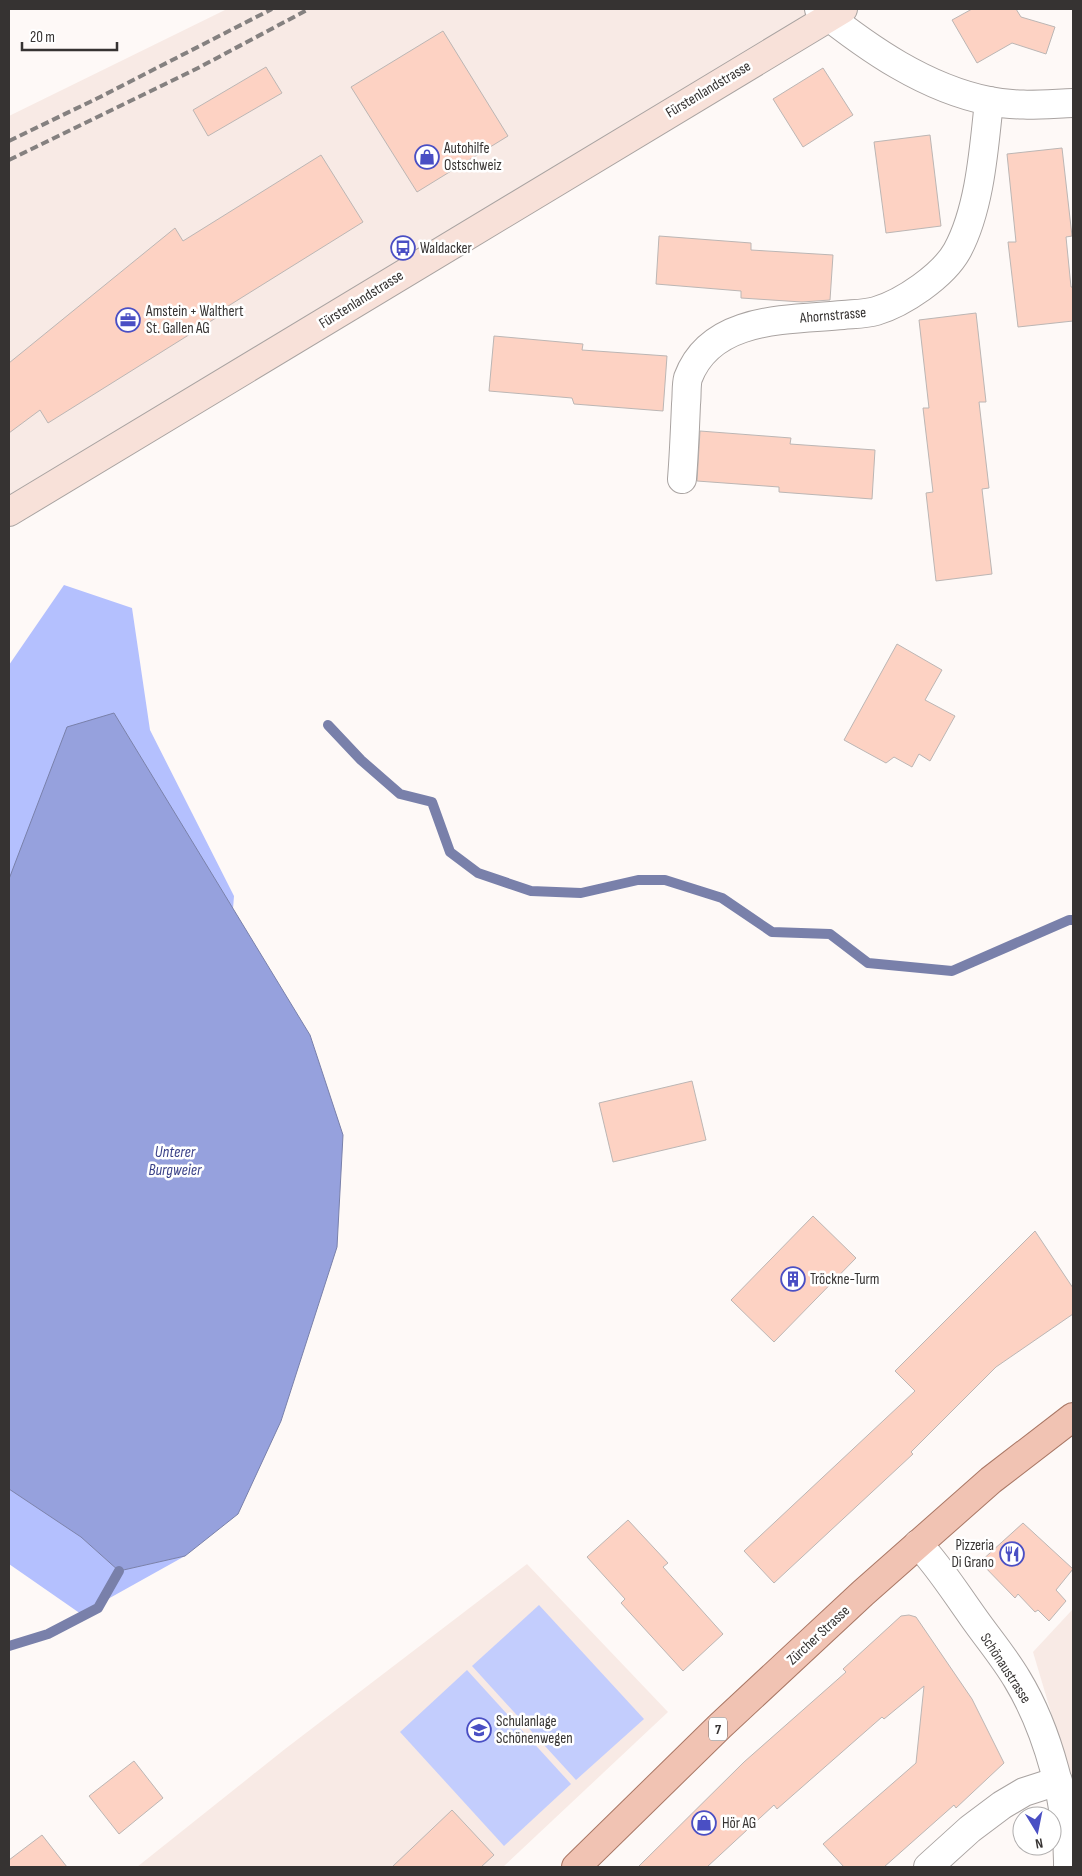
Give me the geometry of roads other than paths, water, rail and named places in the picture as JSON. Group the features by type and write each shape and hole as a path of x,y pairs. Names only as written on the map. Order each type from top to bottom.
{"main road":[{"name":"Fürstenlandstrasse","path":"9,512 830,11"},
{"name":"Zürcher Strasse","path":"576,1867 727,1719 918,1544 991,1480 1073,1417"}],"street":[{"path":"830,11 898,65 926,79 989,101 1038,105 1073,103"},
{"name":"Ahornstrasse","path":"682,479 688,379 700,356 721,337 748,326 789,320 876,312 911,295 938,274 956,253 967,229 978,184 989,101"},
{"name":"Schönaustrasse","path":"918,1544 934,1561 1016,1678 1036,1714 1058,1782 1068,1852 1068,1867"},
{"path":"928,1867 970,1828 1002,1805 1024,1792 1058,1782"}],"water":[{"name":"Unterer Burgweier","path":"114,713 310,1035 343,1135 337,1247 281,1421 238,1514 185,1556 119,1571 81,1537 9,1489 9,879 67,727"}],"waterway":[{"path":"328,725 361,760 400,794 432,802 450,852 478,873 531,891 581,893 638,880 665,880 722,898 772,932 830,934 868,963 952,971 1069,920 1073,920"},
{"path":"9,1646 48,1634 98,1608 119,1571"}],"railway":[{"path":"9,141 272,9"},
{"path":"9,160 198,68 309,9"}],"place":[{"name":"Autohilfe Ostschweiz","path":"427,157"},
{"name":"Waldacker","path":"403,248"},
{"name":"Amstein + Walthert St. Gallen AG","path":"128,320"},
{"name":"Tröckne-Turm","path":"793,1279"},
{"name":"Pizzeria Di Grano","path":"1012,1554"},
{"name":"Schulanlage Schönenwegen","path":"479,1730"},
{"name":"Hör AG","path":"704,1823"}]}
